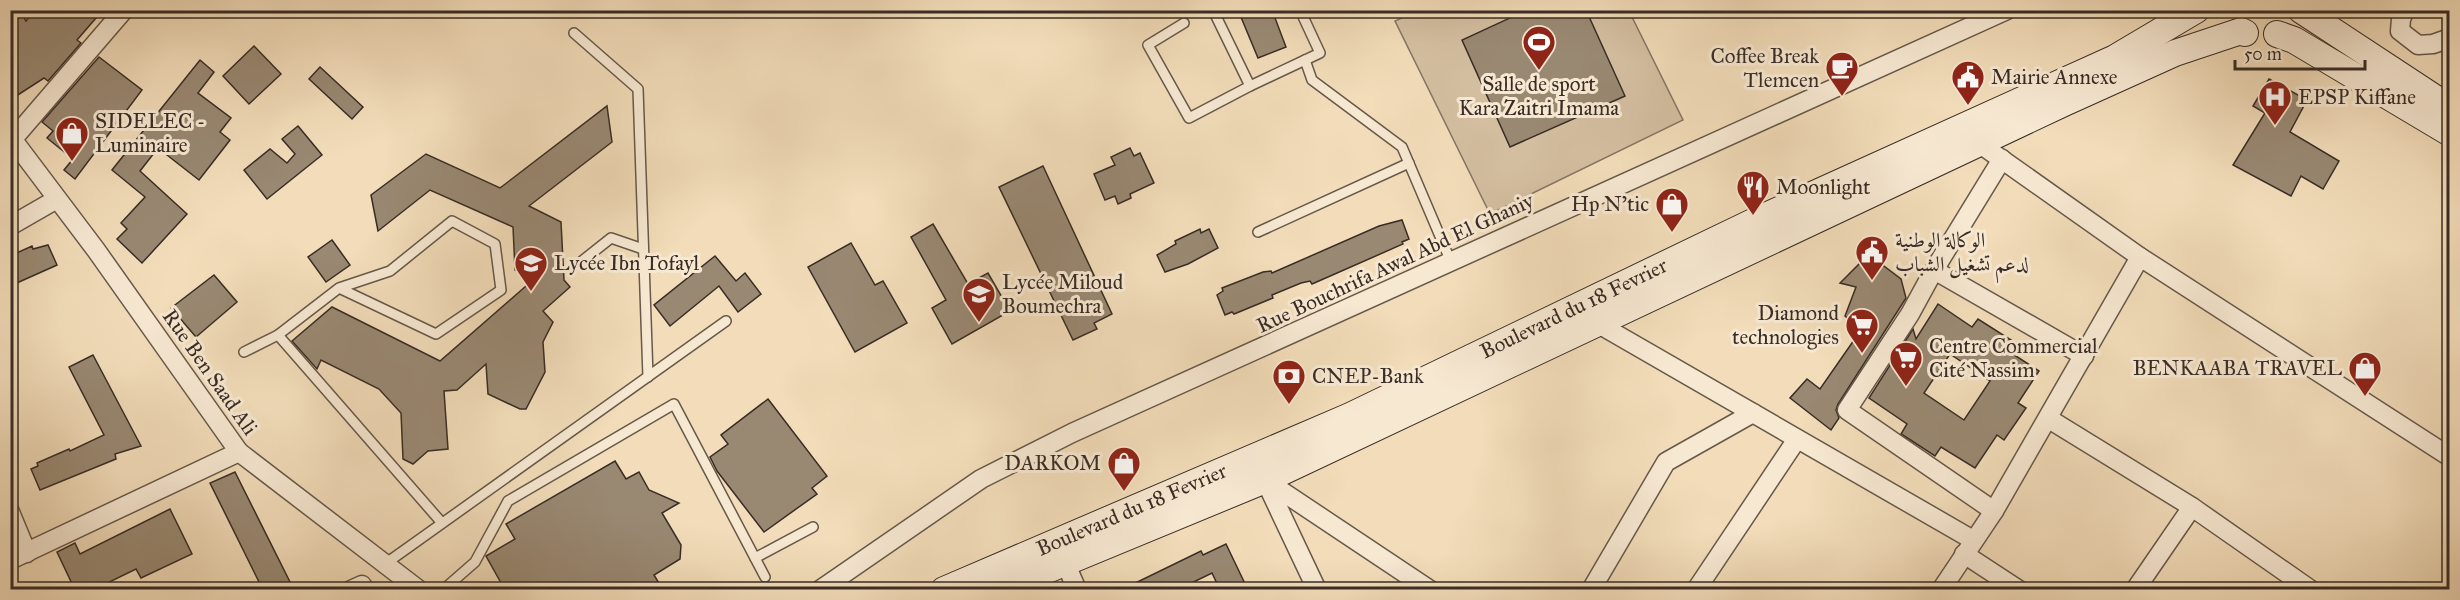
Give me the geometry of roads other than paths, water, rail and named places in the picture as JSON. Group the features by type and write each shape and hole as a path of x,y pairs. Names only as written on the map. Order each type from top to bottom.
{"main road":[{"name":"Boulevard du 18 Fevrier","path":"944,590 1350,416 1759,219 2115,58 2196,10"},
{"path":"2232,10 2235,22 2245,33"},
{"path":"2292,10 2289,21 2277,34 2294,40 2450,133"},
{"path":"2301,10 2450,108"},
{"name":"Boulevard du 18 Fevrier","path":"999,590 1265,480 1491,375 1595,322 2175,53 2241,31 2261,38 2277,34"}],"street":[{"path":"12,137 124,10"},
{"name":"Rue Bouchrifa Awal Abd El Ghaniy","path":"820,590 981,479 1072,433 2007,10"},
{"path":"2405,10 2401,19 2400,31 2418,45 2433,44 2450,38"},
{"name":"Rue Ben Saad Ali","path":"12,137 103,259 239,452 419,590"},
{"path":"1980,144 2140,257 2450,457"},
{"path":"1994,512 1847,410 1910,314 1934,270 2002,159"},
{"path":"10,226 57,199"},
{"path":"1941,590 1968,547 1994,512 2140,257"},
{"path":"1934,270 2084,356"},
{"path":"1595,322 1797,439 1968,547 2019,590"},
{"path":"1591,590 1666,462 1753,413"},
{"path":"2049,419 2192,507 2311,590"},
{"path":"1696,590 1797,439"},
{"path":"10,512 19,556 239,452"},
{"path":"1255,456 1317,590"},
{"path":"1265,480 1430,590"},
{"path":"2135,590 2192,507"},
{"path":"1065,562 1077,590"}],"lane":[{"path":"1213,10 1250,86"},
{"path":"1184,23 1148,45 1190,118 1320,53 1300,10"},
{"path":"574,33 638,90 648,377"},
{"path":"1305,60 1312,80 1402,147 1451,262"},
{"path":"1258,232 1409,163"},
{"path":"244,352 278,335 339,288 390,272 452,222 495,244 501,291 436,334 339,288"},
{"path":"582,261 611,238 643,249"},
{"path":"385,564 726,321"},
{"path":"278,335 442,523"},
{"path":"443,590 475,562 508,501 674,404 765,578"},
{"path":"755,558 813,527"}],"place":[{"name":"Salle de sport Kara Zaitri Imama","path":"1539,71"},
{"name":"Coffee Break Tlemcen","path":"1842,97"},
{"name":"Mairie Annexe","path":"1968,106"},
{"name":"EPSP Kiffane","path":"2275,126"},
{"name":"SIDELEC - Luminaire","path":"72,162"},
{"name":"Moonlight","path":"1753,216"},
{"name":"Hp N'tic","path":"1672,233"},
{"name":"الوكالة الوطنية لدعم تشغيل الشباب","path":"1872,281"},
{"name":"Lycée Ibn Tofayl","path":"531,292"},
{"name":"Lycée Miloud Boumechra","path":"979,323"},
{"name":"Diamond technologies","path":"1862,354"},
{"name":"Centre Commercial Cité Nassim","path":"1906,387"},
{"name":"BENKAABA TRAVEL","path":"2365,397"},
{"name":"CNEP-Bank","path":"1289,405"},
{"name":"DARKOM","path":"1124,492"}]}
